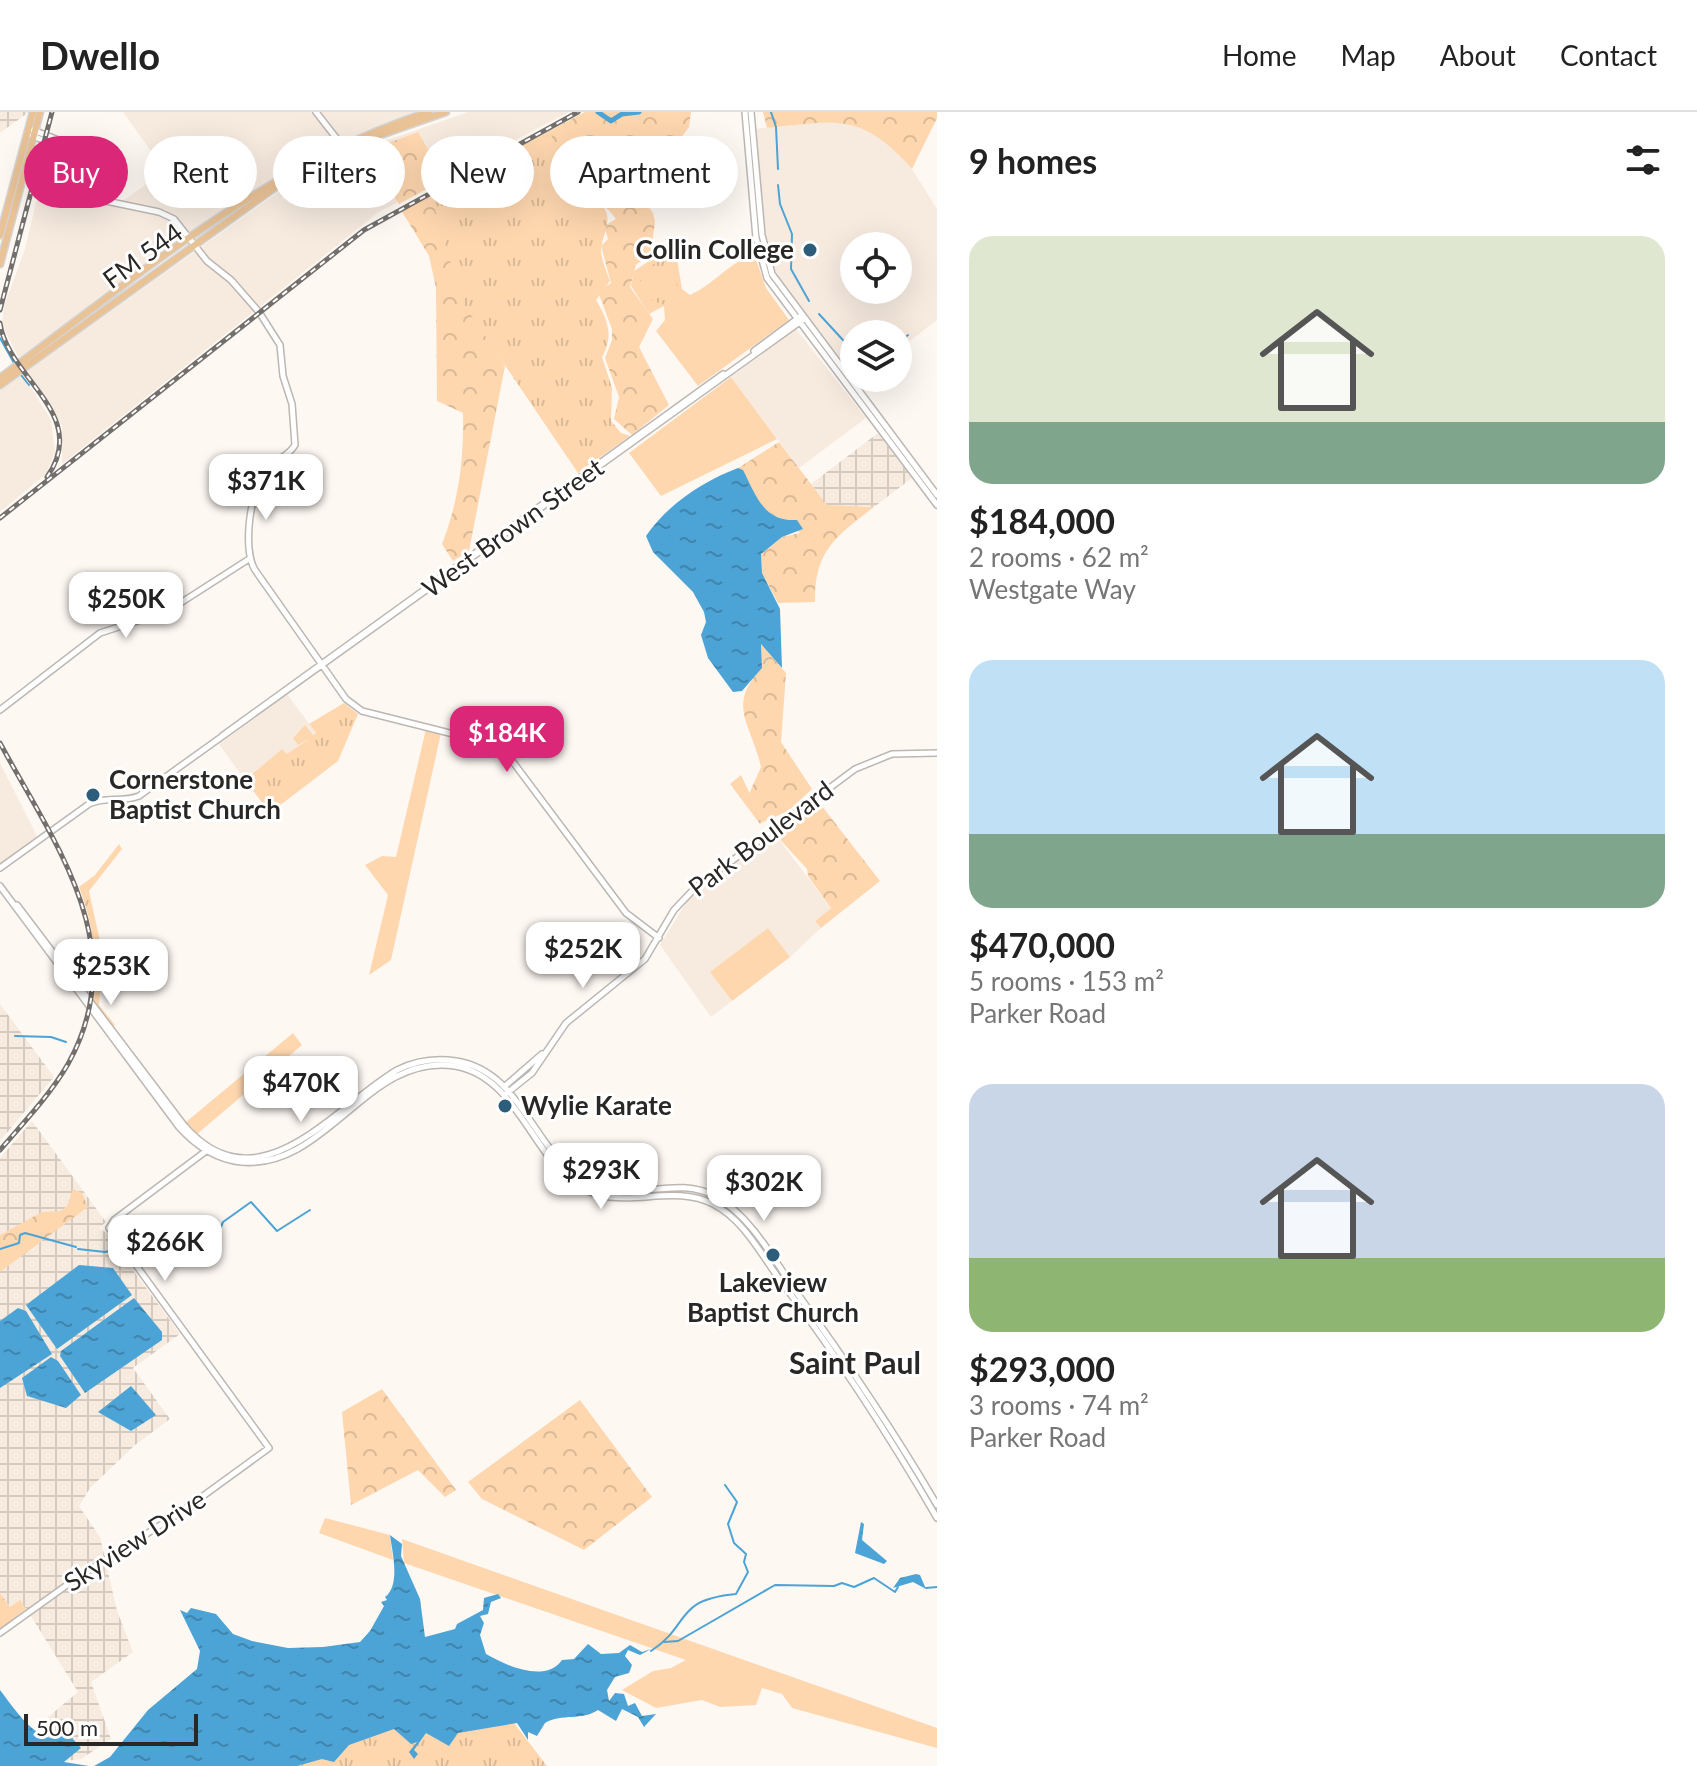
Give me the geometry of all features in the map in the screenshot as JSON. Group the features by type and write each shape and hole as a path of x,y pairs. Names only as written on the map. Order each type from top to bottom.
{"main road":[{"path":"31,132 33,112"},
{"path":"0,235 40,112"},
{"path":"316,112 335,136"},
{"name":"FM 544","path":"371,136 429,112"},
{"name":"FM 544","path":"376,136 446,112"},
{"path":"745,112 755,180"},
{"path":"751,112 761,248 770,284 937,495"},
{"path":"31,132 70,151 106,201 168,215 212,266 236,284 276,335 293,424 294,447 268,469 257,488 247,546 249,559 346,699 362,711 501,746 623,910 659,938"},
{"path":"0,264 18,180"},
{"name":"FM 544","path":"0,385 137,281 273,186"},
{"name":"West Brown Street","path":"0,868 89,804 103,799 128,801 139,796 800,320"},
{"name":"West Brown Street","path":"447,574 505,529 750,359 800,320"},
{"name":"FM 544","path":"0,378 48,347"},
{"path":"750,359 758,349"},
{"path":"861,399 937,505"},
{"path":"493,542 505,529"},
{"path":"0,710 100,633 168,611 249,559"},
{"name":"Park Boulevard","path":"505,1091 532,1073 566,1023 635,968 688,894 854,769 875,759 908,752 937,753"},
{"path":"0,884 183,1124 208,1149 236,1157 267,1156 283,1151 392,1073 419,1062 462,1062 487,1072 565,1166 591,1184 625,1193 673,1188 713,1195 736,1211 874,1400 937,1505"},
{"path":"505,1091 549,1158 581,1188 613,1199 696,1197 730,1215 858,1388 937,1518"},
{"name":"Skyview Drive","path":"0,1633 74,1580 178,1514 269,1448 110,1230 114,1220 208,1149"}],"shaded area":[{"path":"0,112 29,112 0,133"},
{"path":"123,112 414,112 359,136 273,136 273,181 257,191 257,136 144,136 144,142"},
{"path":"468,112 569,112 523,136 421,136 421,190 405,198 405,136 400,136"},
{"name":"Collin College","path":"823,122 858,124 890,145 912,169 937,209 937,320 912,339 912,320 840,320 840,362 776,277 764,233 755,129"},
{"path":"144,186 144,208 231,208 104,293 20,360 2,325 4,306 25,249 35,208 128,208 128,197"},
{"path":"273,196 273,208 387,208 62,464 62,426 27,371"},
{"path":"796,329 840,385 840,392 846,392 866,418 799,468 731,377"},
{"path":"22,373 51,420 55,452 46,474 0,512 0,389"},
{"path":"878,433 912,478 874,507 827,505 811,484"},
{"path":"287,694 316,733 287,755 282,749 245,780 219,744"},
{"path":"0,763 37,836 0,864"},
{"path":"774,833 831,908 815,921 821,928 790,957 711,1017 660,945 689,898"},
{"path":"0,1004 54,1077 0,1141"},
{"path":"32,1121 106,1222 99,1228 180,1334 133,1368 170,1419 135,1445 90,1488 79,1506 100,1537 117,1611 133,1652 91,1682 111,1739 81,1759 67,1761 50,1738 36,1727 78,1692 26,1608 10,1607 0,1593 0,1158"}],"green space":[{"path":"585,112 691,112 689,127 682,136 550,136 550,208 553,208 490,339 505,366 469,551 453,561 442,544 459,479 463,413 437,401 436,288 429,256 401,210 421,199 421,208 534,208 534,139"},
{"path":"763,112 937,112 937,118 912,169 878,138 862,129 831,123 767,128"},
{"path":"418,132 421,137 421,192 405,201 405,137"},
{"path":"551,134 550,208 604,208 607,214 601,252 610,281 596,300 604,314 609,335 602,357 612,388 611,421 621,433 630,436 578,473 462,302 435,208 534,208 534,143"},
{"path":"606,208 649,208 653,213 655,222 651,252 636,265 630,287 653,319 639,347 669,405 632,435 614,419 619,397 605,358 612,340 612,329 598,292 611,283 601,246 608,239 604,226 616,219"},
{"path":"653,252 677,259 682,289 690,295 754,254 766,288 789,320 698,386 656,331 665,320 664,306 649,314 631,286 634,271 649,261"},
{"path":"662,257 680,290 679,298 667,306 651,300 638,277"},
{"path":"731,377 777,439 661,496 629,453"},
{"path":"779,442 827,505 874,507 839,536 823,557 815,602 778,603 762,573 761,554 782,537 800,533 787,521 765,511 738,468"},
{"path":"761,644 786,673 781,742 812,789 788,811 763,822 749,794 761,767 743,704 751,681 762,668"},
{"path":"344,703 358,714 338,761 270,813 245,780 282,749 287,754 309,739 298,745 293,738 305,725 313,735 316,733 309,724"},
{"path":"426,729 441,733 391,960 369,975 388,895 365,865 382,856 396,857"},
{"path":"741,775 763,822 760,824 730,784"},
{"path":"818,801 880,881 821,928 815,921 831,908 808,876 807,869 774,833"},
{"path":"119,844 122,849 89,891 102,950 99,1005 115,1025 111,1027 92,1006 94,946 79,887 95,875"},
{"path":"768,928 790,957 732,1001 710,972"},
{"path":"293,1033 302,1045 197,1134 186,1122"},
{"path":"73,1189 82,1193 88,1207 0,1272 0,1235 42,1212 60,1211 67,1206"},
{"path":"382,1389 456,1490 445,1497 418,1470 351,1505 342,1412"},
{"path":"580,1400 652,1497 584,1550 482,1499 468,1482"},
{"path":"325,1518 390,1535 393,1560 319,1533"},
{"path":"402,1539 937,1728 937,1748 792,1708 782,1694 762,1688 756,1705 720,1707 702,1700 656,1708 622,1690 653,1671 671,1668 686,1660 404,1563"},
{"path":"0,1593 10,1607 20,1600 26,1609 0,1629"},
{"path":"507,1714 547,1766 251,1766 379,1719"}],"water":[{"path":"738,468 743,470 768,512 776,517 797,520 803,529 782,537 761,554 762,573 780,609 782,668 761,644 762,668 742,691 733,692 708,658 701,635 706,622 704,612 693,592 653,552 646,536 664,514 687,495"},
{"path":"79,1265 113,1268 132,1295 57,1349 26,1305"},
{"path":"134,1298 162,1332 162,1340 85,1393 60,1356 61,1351"},
{"path":"18,1308 26,1311 52,1354 0,1388 0,1321"},
{"path":"51,1357 58,1361 81,1395 66,1408 27,1396 22,1378"},
{"path":"131,1386 156,1415 131,1431 98,1412"},
{"path":"861,1522 864,1524 862,1540 887,1561 884,1564 855,1553"},
{"path":"390,1535 402,1544 401,1556 420,1599 425,1637 455,1629 457,1624 483,1610 484,1598 498,1594 501,1598 491,1602 488,1614 480,1616 484,1623 480,1635 486,1654 514,1667 535,1672 555,1667 562,1660 574,1659 588,1644 601,1654 619,1653 630,1645 642,1652 651,1649 640,1655 628,1650 625,1656 632,1665 629,1673 615,1677 607,1690 609,1701 615,1693 624,1694 628,1706 635,1703 642,1716 656,1714 644,1727 638,1717 622,1709 616,1721 598,1710 558,1718 545,1723 537,1736 528,1732 528,1740 517,1723 458,1733 449,1746 426,1733 414,1750 418,1754 414,1759 409,1752 417,1742 411,1744 394,1729 349,1745 334,1762 322,1759 297,1766 94,1766 110,1757 148,1710 197,1669 200,1651 180,1610 187,1613 191,1608 216,1614 233,1634 288,1648 360,1642 370,1631 384,1606 381,1602 387,1600 385,1597 393,1584"},
{"path":"920,1575 926,1589 913,1582 893,1588 900,1578"},
{"path":"0,1690 37,1732 52,1738 65,1730 81,1748 64,1762 89,1766 0,1766"}],"waterway":[{"path":"598,112 611,121 622,114 639,112"},
{"path":"771,112 776,127 778,169"},
{"path":"778,185 780,204 792,234 791,269 809,301"},
{"path":"819,314 840,337"},
{"path":"0,338 14,363"},
{"path":"21,375 29,385"},
{"path":"15,1036 51,1037 66,1042"},
{"path":"127,1247 140,1253 144,1260 163,1254 184,1256 218,1234 223,1222 251,1202 277,1231 310,1210"},
{"path":"0,1249 19,1243 20,1235 25,1233 76,1247"},
{"path":"78,1249 105,1252 117,1249"},
{"path":"651,1651 673,1632 692,1608 716,1597 736,1594 748,1572 744,1562 746,1554 734,1543 728,1524 737,1502 725,1485"},
{"path":"664,1642 678,1641 775,1585 834,1586 842,1583 854,1587 874,1578 895,1592 898,1587"},
{"path":"926,1588 937,1587"}],"railway":[{"path":"0,310 52,112"},
{"path":"0,518 364,230 578,112"},
{"path":"0,323 6,343 17,362 54,415 59,434 58,455 47,477"},
{"path":"0,743 63,858 79,898 90,937 93,978 86,1021 68,1064 45,1097 0,1150"}],"place":[{"name":"Collin College","path":"810,250"},
{"name":"Cornerstone Baptist Church","path":"93,795"},
{"name":"Wylie Karate","path":"505,1106"},
{"name":"Lakeview Baptist Church","path":"773,1255"}],"district":[{"name":"Saint Paul","path":"855,1364"}]}
